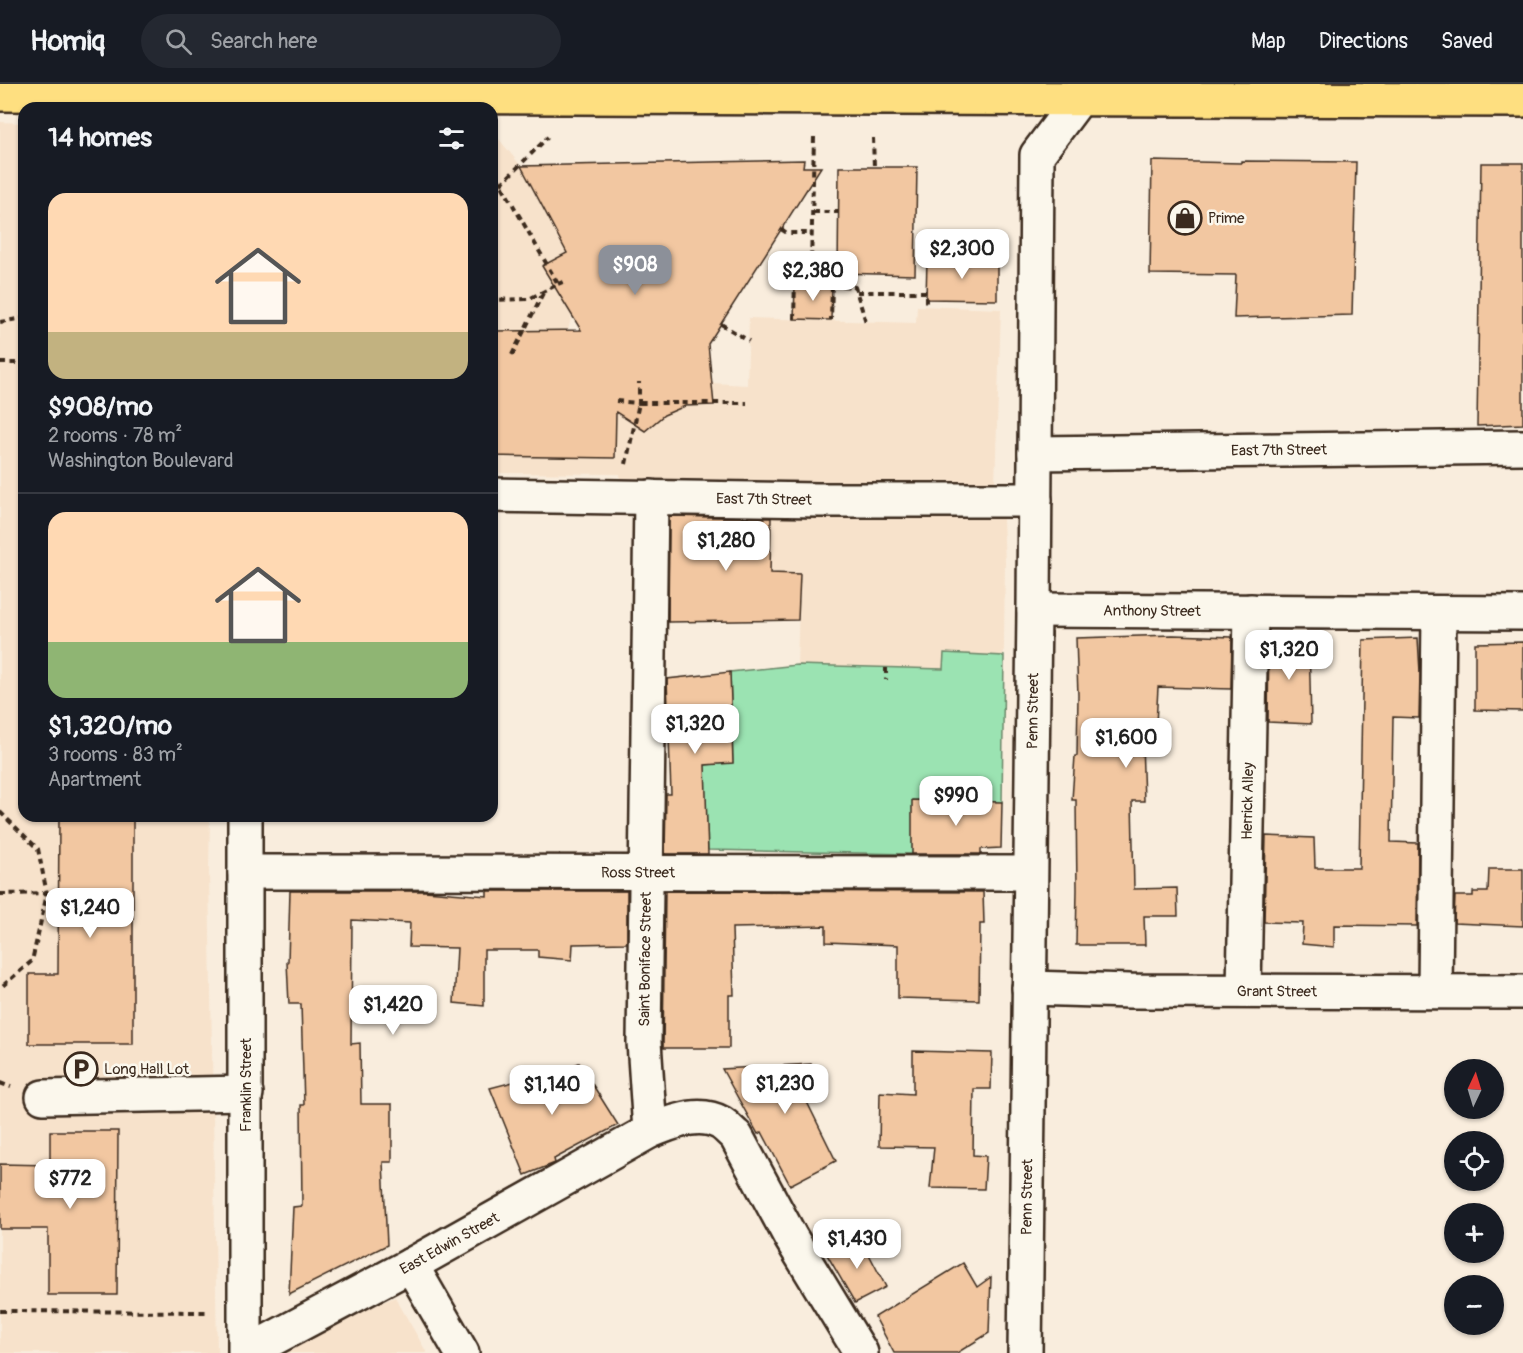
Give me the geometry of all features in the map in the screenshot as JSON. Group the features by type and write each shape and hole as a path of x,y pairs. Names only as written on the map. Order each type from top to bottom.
{"main road":[{"path":"0,94 246,96 393,90 1355,92 1523,100"}],"street":[{"name":"Penn Street","path":"1025,1353 1037,155 1081,91"},
{"name":"East 7th Street","path":"1035,453 1523,447"},
{"name":"East 7th Street","path":"498,495 819,500 1035,500"},
{"name":"Saint Boniface Street","path":"650,1131 644,1042 651,497"},
{"name":"Anthony Street","path":"1034,610 1523,613"},
{"name":"Herrick Alley","path":"1244,991 1251,611"},
{"path":"1435,991 1439,613"},
{"name":"Franklin Street","path":"245,822 246,1353"},
{"name":"Ross Street","path":"245,872 1030,873"},
{"name":"Grant Street","path":"1029,988 1130,991 1523,992"},
{"path":"43,1097 246,1093"},
{"name":"East Edwin Street","path":"246,1353 411,1265 650,1131 685,1119 704,1117 722,1123 736,1136 791,1238 861,1353"},
{"path":"411,1265 462,1353"}],"path":[{"path":"498,186 548,137"},
{"path":"814,137 811,265 832,285 855,287 866,322"},
{"path":"873,138 874,167"},
{"path":"498,179 558,284"},
{"path":"813,212 839,212"},
{"path":"781,229 787,233 812,233"},
{"path":"794,319 795,279 812,258"},
{"path":"840,286 845,273"},
{"path":"498,300 530,299 565,281"},
{"path":"831,320 832,285"},
{"path":"512,355 544,292"},
{"path":"857,292 927,292 926,307"},
{"path":"0,322 18,319"},
{"path":"721,324 749,341"},
{"path":"0,363 18,363"},
{"path":"624,469 639,403 639,382"},
{"path":"615,400 639,403 747,403"},
{"path":"886,668 886,680"},
{"path":"0,812 38,849 47,894 32,961 0,988"},
{"path":"0,894 59,893"},
{"path":"0,1311 207,1312"}],"shaded area":[{"path":"0,122 18,123 18,822 210,822 217,1353 0,1353"},
{"path":"498,138 521,166 567,253 572,315 561,356 712,383 747,385 749,318 916,323 917,306 1001,309 995,483 1002,500 1005,562 1002,802 733,763 730,672 797,665 800,574 770,573 771,520 768,499 621,497 620,474 498,473"},
{"path":"395,1297 427,1353 267,1353"}],"green space":[{"path":"944,653 1004,656 1002,802 912,854 708,850 704,765 733,762 730,672 797,665 943,669"}],"building":[{"path":"804,160 803,167 821,167 708,344 714,405 685,406 664,415 645,431 616,412 615,458 498,456 498,331 581,330 542,266 567,253 521,166"},
{"path":"1152,161 1356,162 1352,315 1234,318 1236,275 1150,274"},
{"path":"1481,163 1523,163 1523,424 1477,426"},
{"path":"839,167 917,167 915,275 838,273"},
{"path":"927,259 997,260 997,300 926,299"},
{"path":"795,285 832,285 831,320 794,319"},
{"path":"669,516 771,518 770,573 800,574 798,620 668,622"},
{"path":"1173,635 1232,637 1231,689 1158,687 1155,743 1142,743 1144,801 1132,801 1134,889 1177,888 1178,916 1144,916 1145,945 1076,945 1076,800 1072,800 1075,756 1077,756 1076,638"},
{"path":"1269,636 1309,638 1311,724 1268,722"},
{"path":"1418,638 1419,718 1393,717 1391,842 1418,843 1417,926 1334,925 1334,947 1302,944 1303,923 1264,922 1266,836 1314,838 1315,868 1359,868 1363,640"},
{"path":"1523,642 1523,711 1475,710 1475,643"},
{"path":"730,672 733,763 705,765 708,854 665,854 666,794 671,794 667,679"},
{"path":"912,800 1002,802 1001,848 981,849 981,854 912,854"},
{"path":"59,822 133,822 133,1044 29,1044 29,974 58,974"},
{"path":"1489,869 1523,869 1523,926 1454,923 1455,896 1473,896 1473,892 1488,892"},
{"path":"290,891 425,891 487,896 487,891 627,891 627,943 573,944 572,960 538,957 538,950 484,950 484,1006 454,1003 457,948 409,947 410,923 352,920 351,1044 360,1043 361,1104 392,1104 392,1162 383,1162 387,1245 289,1294 293,1207 302,1206 301,1105 304,1105 301,1004 289,1004 287,962"},
{"path":"665,891 983,892 984,924 980,924 979,1000 898,998 898,945 826,942 826,926 732,928 734,995 729,995 729,1048 663,1048"},
{"path":"913,1051 992,1053 991,1089 974,1089 973,1155 986,1156 984,1189 930,1188 934,1147 879,1146 880,1092 913,1094"},
{"path":"579,1063 618,1125 554,1159 555,1163 525,1175 490,1088 521,1080 524,1086"},
{"path":"811,1064 826,1089 807,1102 836,1161 790,1185 762,1132 758,1134 722,1069"},
{"path":"50,1131 118,1131 117,1295 48,1295 48,1229 0,1229 0,1164 50,1165"},
{"path":"860,1237 886,1287 855,1303 826,1253"},
{"path":"963,1263 977,1287 991,1277 989,1333 957,1353 894,1353 875,1317"}],"place":[{"name":"Prime","path":"1185,218"},
{"name":"Long Hall Lot","path":"81,1069"}]}
